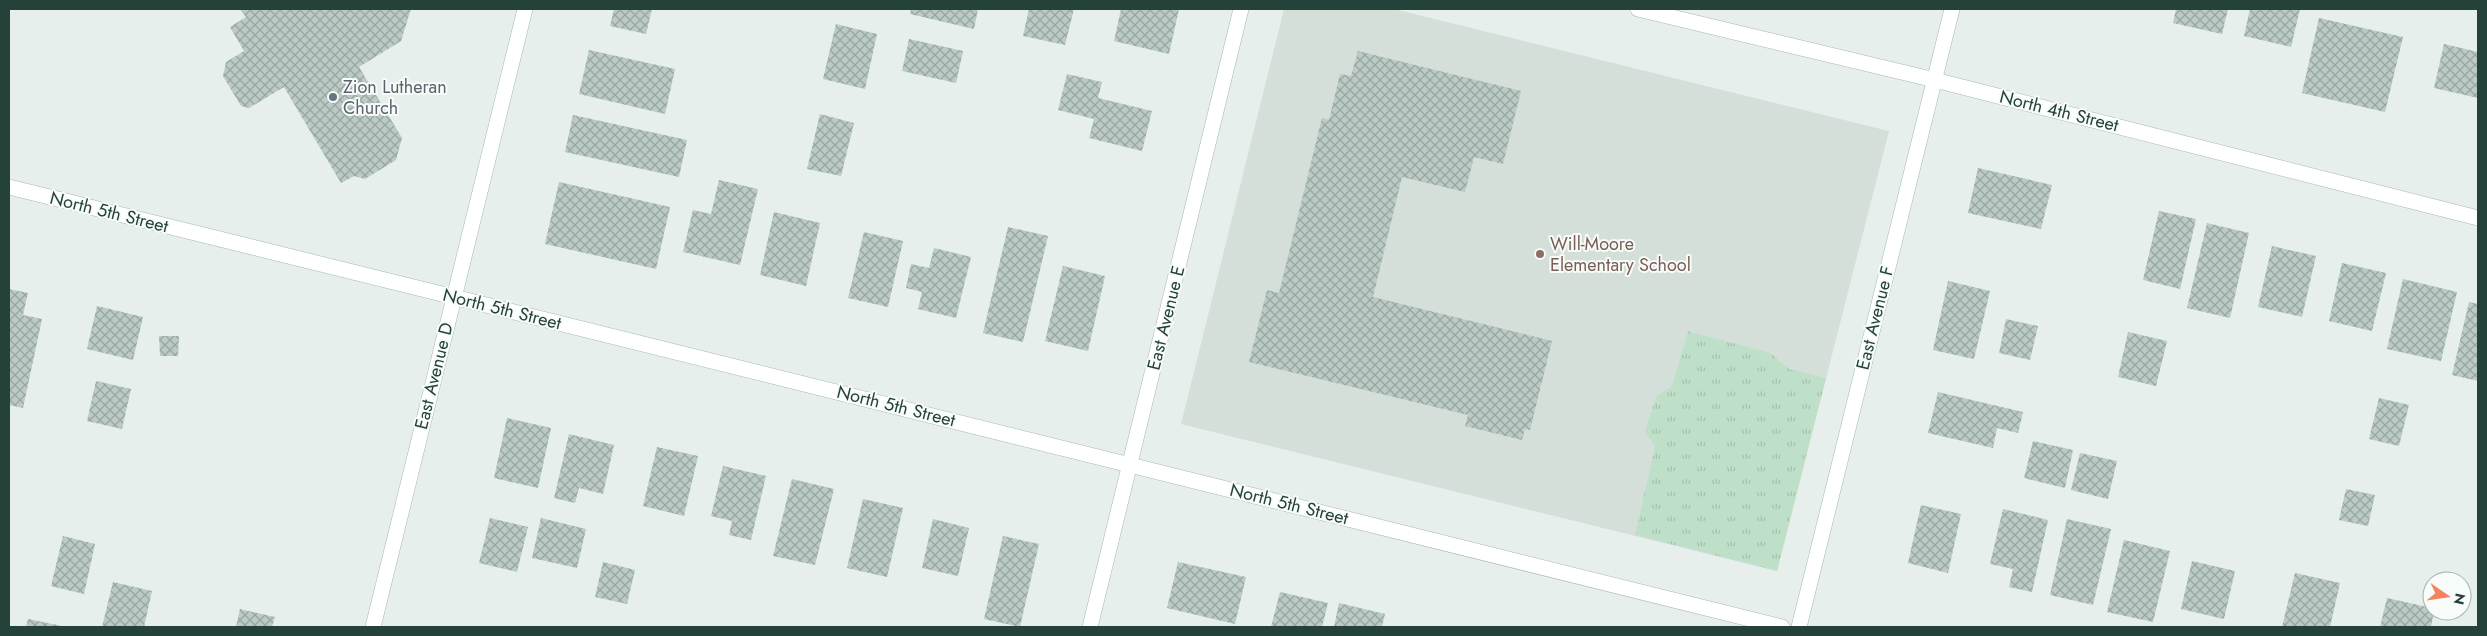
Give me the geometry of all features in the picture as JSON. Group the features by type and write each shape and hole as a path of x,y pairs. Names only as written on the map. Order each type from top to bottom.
{"street":[{"name":"East Avenue D","path":"373,627 525,9"},
{"name":"East Avenue E","path":"1090,627 1241,9"},
{"name":"North 4th Street","path":"1638,9 1935,80 2478,218"},
{"name":"East Avenue F","path":"1799,627 1952,9"},
{"name":"North 5th Street","path":"9,187 1782,627"}],"shaded area":[{"name":"Will-Moore Elementary School","path":"1284,9 1394,9 1889,131 1777,571 1181,424"}],"green space":[{"path":"1688,331 1770,353 1789,369 1826,378 1777,571 1635,535 1655,447 1645,431 1656,397 1672,386"}],"building":[{"name":"Zion Lutheran Church","path":"240,9 411,9 401,41 359,67 402,138 396,160 365,179 354,176 341,183 284,87 249,108 241,106 223,76 226,62 244,51 230,27 246,17"},
{"path":"614,9 652,9 646,34 610,26"},
{"path":"911,9 978,9 974,29 910,14"},
{"path":"1029,9 1074,9 1065,45 1023,36"},
{"path":"1121,9 1179,9 1169,54 1114,41"},
{"path":"2176,9 2228,9 2222,34 2173,23"},
{"path":"2250,9 2300,9 2291,47 2244,36"},
{"path":"2319,18 2403,37 2385,112 2302,93"},
{"path":"836,24 877,34 865,89 823,79"},
{"path":"909,39 963,51 956,83 902,71"},
{"path":"2444,44 2478,52 2478,98 2434,88"},
{"path":"589,50 675,69 665,114 579,94"},
{"path":"1358,51 1521,91 1503,164 1474,157 1465,192 1402,177 1373,297 1552,341 1530,430 1525,429 1522,440 1465,426 1468,415 1249,362 1267,290 1279,293 1322,118 1329,120 1340,74 1351,76"},
{"path":"1067,74 1102,82 1098,98 1152,111 1142,151 1089,138 1094,119 1058,110"},
{"path":"820,114 854,123 841,176 807,169"},
{"path":"573,115 687,140 679,177 565,152"},
{"path":"1978,168 2052,185 2041,229 1968,213"},
{"path":"719,180 758,189 740,265 683,252 693,210 711,214"},
{"path":"559,182 670,207 656,269 545,244"},
{"path":"2159,211 2196,219 2180,289 2143,280"},
{"path":"774,212 820,223 806,286 760,275"},
{"path":"2207,223 2249,233 2230,318 2187,308"},
{"path":"1008,227 1048,236 1023,342 983,333"},
{"path":"864,232 903,241 888,307 848,298"},
{"path":"2272,246 2316,256 2302,317 2258,307"},
{"path":"934,248 971,257 956,318 918,309 922,292 906,288 911,264 929,268"},
{"path":"2342,263 2386,273 2372,331 2329,321"},
{"path":"1063,266 1105,276 1088,351 1045,341"},
{"path":"2403,279 2457,292 2441,361 2387,349"},
{"path":"1948,281 1990,291 1974,359 1933,350"},
{"path":"9,289 28,293 23,315 42,319 23,408 9,405"},
{"path":"2469,302 2478,304 2478,381 2452,375"},
{"path":"97,306 143,317 133,360 87,349"},
{"path":"2006,319 2038,326 2030,360 1999,353"},
{"path":"2128,332 2167,341 2156,386 2118,377"},
{"path":"159,336 179,336 178,356 160,356"},
{"path":"96,381 131,389 122,429 87,421"},
{"path":"1938,392 2023,412 2018,433 1997,428 1993,448 1928,433"},
{"path":"2379,398 2409,405 2399,446 2369,439"},
{"path":"507,418 551,428 538,488 494,478"},
{"path":"569,434 614,445 603,494 579,488 575,503 554,498"},
{"path":"2033,441 2073,450 2065,488 2024,478"},
{"path":"657,447 698,456 684,516 643,506"},
{"path":"2080,453 2117,461 2108,499 2071,490"},
{"path":"723,466 766,476 751,540 729,535 732,521 711,516"},
{"path":"792,479 834,489 815,565 773,556"},
{"path":"2346,489 2375,495 2368,526 2339,520"},
{"path":"863,499 903,508 887,577 847,568"},
{"path":"1921,505 1961,514 1948,573 1908,563"},
{"path":"2003,509 2048,520 2032,592 2009,587 2013,569 1990,564"},
{"path":"490,518 528,527 517,572 479,563"},
{"path":"541,518 586,529 577,568 532,558"},
{"path":"933,519 969,528 958,576 922,568"},
{"path":"2067,519 2111,529 2093,605 2050,595"},
{"path":"63,536 95,544 84,594 51,586"},
{"path":"1003,536 1039,544 1020,627 984,619"},
{"path":"2124,540 2170,551 2153,622 2107,612"},
{"path":"2192,561 2235,571 2224,619 2181,609"},
{"path":"603,562 635,570 627,604 595,597"},
{"path":"1178,562 1246,577 1235,624 1167,608"},
{"path":"2295,573 2340,583 2330,627 2282,627"},
{"path":"113,582 152,591 144,627 102,627"},
{"path":"1280,592 1328,603 1322,627 1271,627"},
{"path":"2387,598 2422,606 2422,621 2432,621 2431,627 2380,627"},
{"path":"1339,603 1385,614 1382,627 1334,627"},
{"path":"240,609 275,617 272,627 236,627"},
{"path":"28,619 62,626 62,627 26,627"}],"place":[{"name":"Zion Lutheran Church","path":"333,97"},
{"name":"Will-Moore Elementary School","path":"1540,254"}]}
